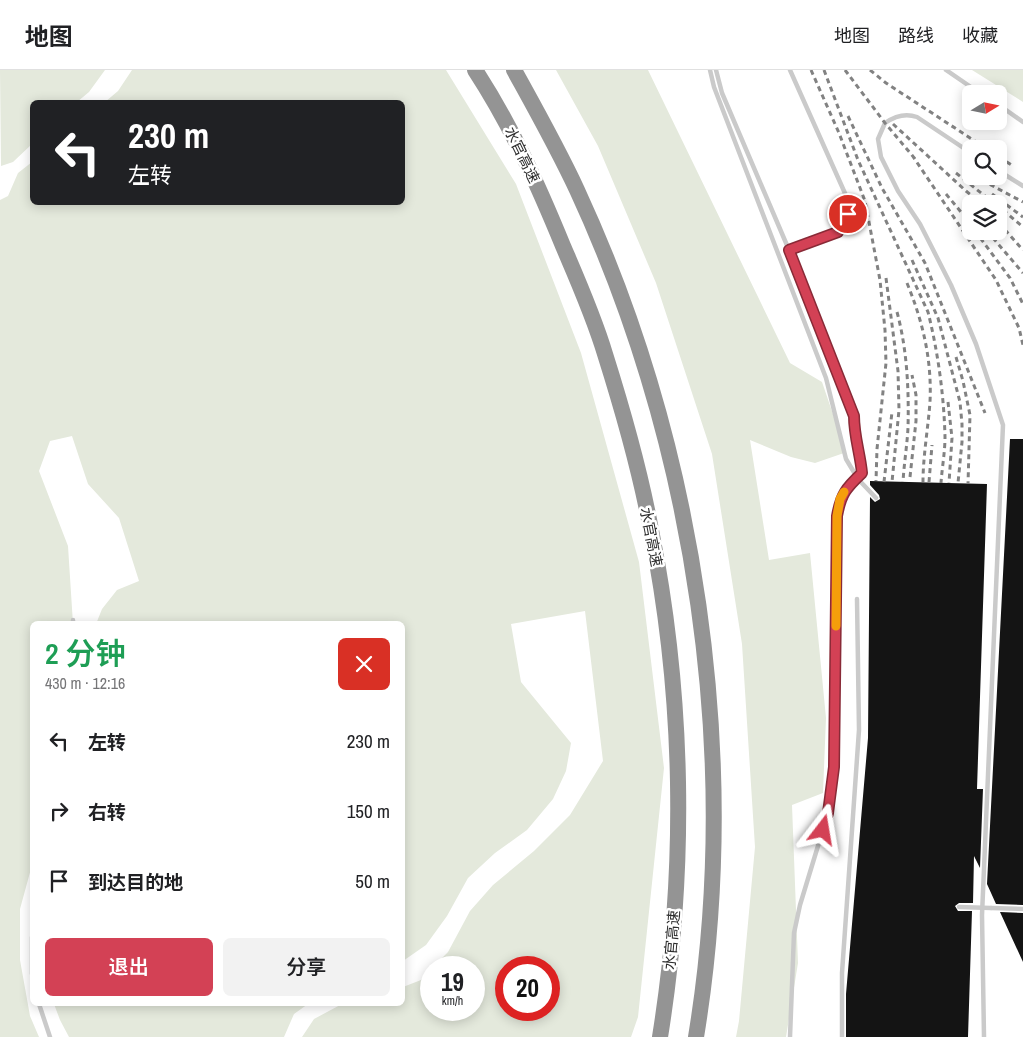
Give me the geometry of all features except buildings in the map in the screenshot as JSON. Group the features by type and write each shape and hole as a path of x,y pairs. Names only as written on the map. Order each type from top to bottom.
{"highway":[{"name":"水官高速","path":"475,70 516,140 547,206 577,279 604,352 631,443 651,530 664,608 673,692 678,766 678,845 674,925 660,1037"},
{"path":"514,70 577,190 610,267 636,340 665,433 685,522 698,604 708,689 712,766 713,846 709,926 696,1037"}],"lane":[{"path":"710,70 714,87 826,378 846,459 858,479 876,498"},
{"path":"716,70 722,93 789,250 854,416 854,431 862,473 849,486 840,499 837,516 834,767 828,813 800,906 794,933 790,1037"},
{"path":"789,250 838,232 848,214 848,200 790,70"},
{"path":"946,70 968,85"},
{"path":"1008,111 1023,122"},
{"path":"962,147 910,114 902,115 885,123 878,139 881,157 898,191 920,224 951,285 976,344 1003,425 982,916 984,1037"},
{"path":"1007,175 1023,186"},
{"path":"842,1037 842,973 859,730 857,599"},
{"path":"952,906 1023,909"},
{"path":"40,1006 50,1037"}],"shaded area":[{"path":"0,70 105,70 89,92 79,100 30,100 30,146 13,162 1,166"},
{"path":"132,70 446,70 516,184 581,353 639,562 664,768 638,1017 631,1037 302,1037 314,1019 338,1006 405,1006 405,986 420,980 420,1021 485,1021 485,956 444,956 470,911 493,885 534,851 570,815 603,761 585,611 511,624 521,682 571,743 566,771 553,799 527,830 495,853 468,878 447,916 426,945 405,960 405,621 97,621 102,609 117,590 139,581 119,518 88,484 72,436 50,441 39,471 68,546 73,621 30,621 30,872 20,909 20,960 30,1016 39,1037 0,1037 0,200 8,196 18,173 30,164 30,205 405,205 405,100 107,100 118,91"},
{"path":"556,70 648,70 790,363 822,382 844,453 815,463 791,457 750,440 769,560 810,553 826,718 823,793 792,805 798,963 786,1037 736,1037 755,847 742,644 712,454 656,283 598,146"},
{"path":"972,70 1023,70 1023,102 1008,93 1008,85 996,85"},
{"path":"55,1006 305,1006 294,1014 284,1037 69,1037"}],"railway":[{"path":"811,70 839,133 865,201 880,280 886,363 877,449 876,481"},
{"path":"824,70 858,160 928,312 938,358 942,390 945,443 941,483"},
{"path":"845,70 916,160"},
{"path":"870,70 886,83 973,140"},
{"path":"848,116 882,188 925,263 985,413"},
{"path":"893,124 971,195"},
{"path":"912,155 996,280 1019,328 1023,345"},
{"path":"1007,162 1013,166"},
{"path":"956,173 984,195"},
{"path":"991,185 1023,202"},
{"path":"946,194 962,213"},
{"path":"992,194 1023,217"},
{"path":"1007,213 1023,227"},
{"path":"1007,232 1023,250"},
{"path":"982,240 1010,278 1023,304"},
{"path":"995,240 1023,273"},
{"path":"912,260 938,318 960,402 962,442 958,483"},
{"path":"886,278 898,371 899,410 892,482"},
{"path":"907,283 922,327 930,371 930,402 923,482"},
{"path":"897,312 903,340 908,384 908,428 903,482"},
{"path":"956,357 970,415 968,484"},
{"path":"910,477 916,421 916,395 912,375"},
{"path":"948,402 952,438 949,483"},
{"path":"884,482 892,412"},
{"path":"929,482 932,445"}],"slow traffic":[{"path":"836,626 837,516 840,499 844,492"}],"route":[{"path":"823,830 828,813 834,767 837,516 840,499 849,486 862,473 854,431 854,416 789,250 838,232 848,214"}]}
